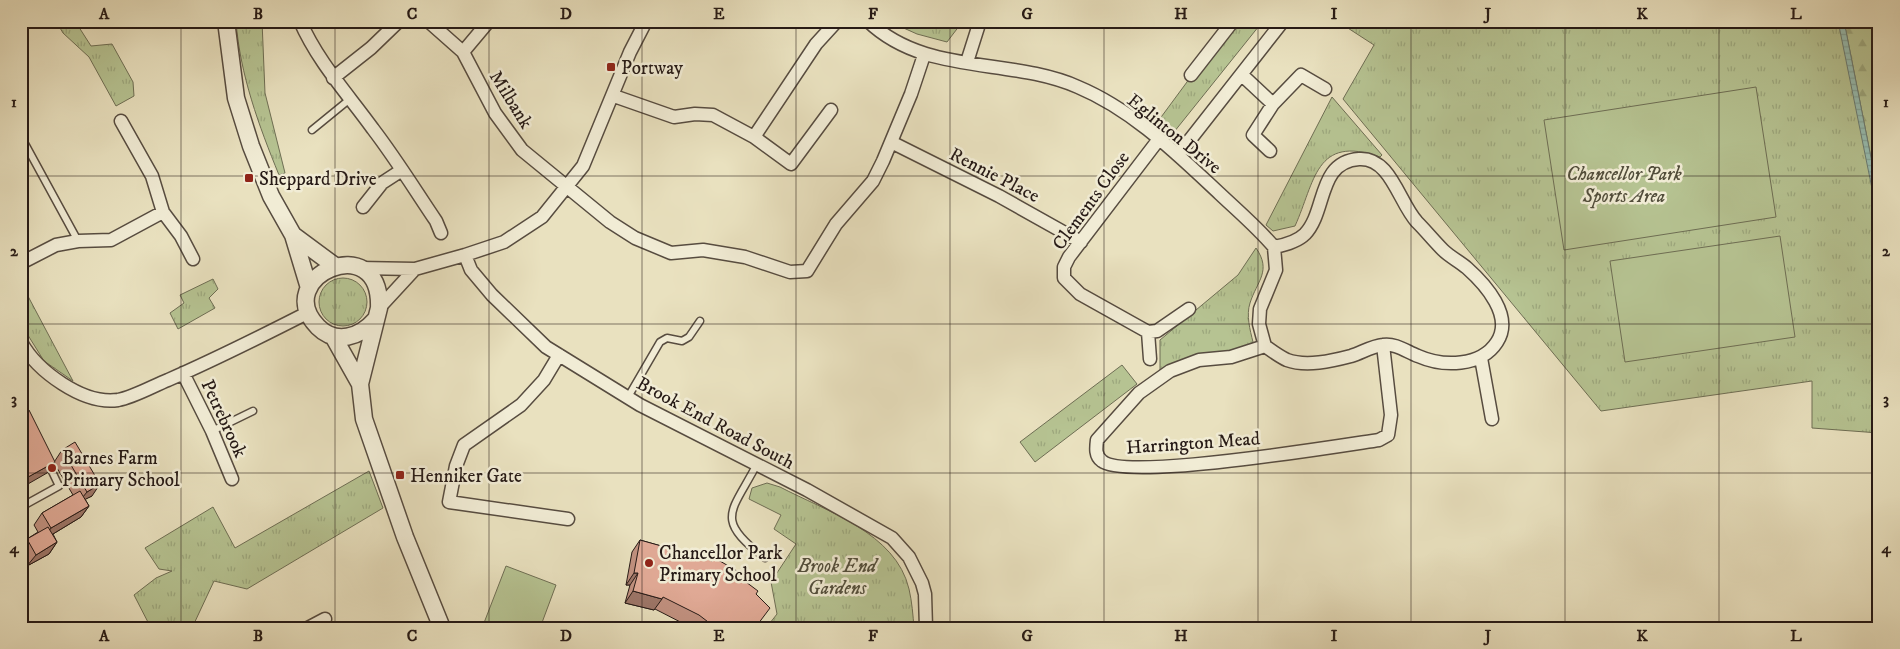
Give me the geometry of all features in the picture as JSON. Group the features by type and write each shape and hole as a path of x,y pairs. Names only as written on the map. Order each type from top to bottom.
{"street":[{"path":"226,21 236,98 251,146 271,196 293,235 309,288"},
{"path":"300,21 311,45 333,78 402,170 436,221 441,233"},
{"path":"333,78 371,48 399,21"},
{"path":"428,21 463,52 489,21"},
{"path":"360,384 333,336 318,326 309,312 307,300 309,288 315,278 324,270 335,266 415,269 504,242 542,216 583,166 614,96 630,52 646,21"},
{"path":"754,137 796,71 816,44 837,21"},
{"name":"Eglinton Drive","path":"868,21 884,34 924,55 941,60 967,62 1043,75 1078,86 1110,104 1159,139 1274,247"},
{"path":"967,62 980,21"},
{"path":"1192,75 1233,21"},
{"path":"1178,155 1283,21"},
{"name":"Milbank","path":"463,52 495,113 522,150 610,222 635,238 670,252 703,250 745,257 790,272 806,271 836,224 872,181 891,142"},
{"path":"891,142 911,94 924,55"},
{"path":"1270,151 1253,135 1273,104 1301,74 1325,88"},
{"path":"1242,75 1273,104"},
{"path":"614,96 674,117 695,114 713,115 754,137 792,164 831,110"},
{"path":"122,121 152,176 163,212 181,236 193,259"},
{"name":"Clements Close","path":"1148,332 1080,294 1064,278 1064,267 1159,139"},
{"name":"Rennie Place","path":"891,142 999,196 1081,242"},
{"path":"1358,159 1370,160 1381,167 1391,179 1414,219 1444,251 1483,284 1496,302 1502,328 1497,342 1481,358 1468,362 1447,362 1420,357 1398,347 1383,345 1350,356 1302,363 1287,360 1265,346 1259,324 1260,309 1276,270 1274,247 1296,240 1304,234 1311,226 1325,184 1332,172 1343,163 1358,159"},
{"path":"364,207 382,184 402,170"},
{"path":"21,263 56,245 78,241 111,240 163,212"},
{"path":"293,235 335,266"},
{"name":"Brook End Road South","path":"466,255 471,270 492,296 546,347 628,397 757,464 892,538 910,557 918,574 925,594 926,628"},
{"path":"359,268 369,275 376,285 379,296 377,314 360,384 364,419 405,537 442,628"},
{"path":"333,336 345,337 356,335 367,329 377,314 415,269"},
{"path":"1150,359 1148,332 1157,331 1189,309"},
{"path":"23,349 49,376 87,396 118,400 240,347 309,312"},
{"name":"Harrington Mead","path":"1265,346 1231,357 1199,360 1170,371 1140,393 1097,440 1096,451 1100,461 1108,465 1148,466 1228,462 1379,440 1388,435 1391,415 1383,345"},
{"path":"559,355 544,380 520,405 464,446 456,466 449,502 568,519"},
{"path":"1481,358 1492,419"},
{"name":"Petrebrook","path":"183,373 212,432 232,479"},
{"path":"308,628 325,619"}],"lane":[{"path":"312,130 350,99"},
{"path":"21,144 24,142 78,241"},
{"path":"628,397 660,342 667,338 682,342 689,337 700,320"},
{"path":"212,432 254,411"},
{"path":"21,507 59,486 42,450"},
{"path":"757,464 732,508 732,524 741,540 765,558"}],"green space":[{"path":"56,21 75,21 91,46 112,44 133,82 134,96 116,106 89,57 63,33"},
{"path":"236,21 262,21 265,93 285,173 279,175 264,138 246,81"},
{"path":"888,21 963,21 947,42 917,34"},
{"path":"1232,21 1263,21 1170,137 1156,124"},
{"name":"Chancellor Park Sports Area","path":"1337,21 1879,21 1879,433 1812,428 1812,381 1601,411 1343,99 1374,45"},
{"path":"1844,21 1876,21 1879,37 1879,198"},
{"path":"1756,87 1776,217 1564,250 1544,120"},
{"path":"1332,97 1382,155 1380,157 1359,152 1342,152 1330,157 1321,166 1314,179 1295,226 1273,231 1266,225"},
{"path":"1780,236 1795,337 1625,362 1610,261"},
{"path":"1256,248 1261,256 1263,270 1248,312 1253,342 1247,349 1160,372 1160,340 1238,275"},
{"path":"338,278 348,278 357,282 363,288 366,293 366,311 357,322 348,326 338,326 329,322 323,316 319,307 319,297 323,288 329,282"},
{"path":"213,279 218,289 209,298 215,308 178,329 170,313 184,303 180,295"},
{"path":"21,283 73,381 44,361 21,324"},
{"path":"1122,365 1137,384 1035,462 1020,442"},
{"path":"369,471 383,508 247,589 214,581 192,628 151,628 134,595 156,578 172,571 159,569 145,548 213,507 235,548"},
{"name":"Brook End Gardens","path":"767,483 780,487 838,515 875,538 890,553 902,570 909,589 914,628 766,628 777,614 771,582 796,544 774,529 781,515 749,499 752,488"},
{"path":"506,566 556,585 540,628 482,628"}],"water":[{"path":"1838,21 1844,21 1879,198 1879,223"}],"building":[{"path":"29,410 55,462 21,481 21,415"},
{"path":"75,442 100,484 87,492 62,450"},
{"path":"80,491 89,506 51,528 42,513"},
{"path":"48,527 57,542 36,555 27,539"},
{"path":"640,540 690,554 691,551 712,561 713,557 744,575 742,579 758,591 756,594 770,608 755,628 716,628 699,615 663,597 662,599 633,591 638,573 634,573"}],"place":[{"name":"Portway","path":"611,67"},
{"name":"Sheppard Drive","path":"249,178"},
{"name":"Barnes Farm Primary School","path":"52,468"},
{"name":"Henniker Gate","path":"400,475"},
{"name":"Chancellor Park Primary School","path":"649,563"}]}
